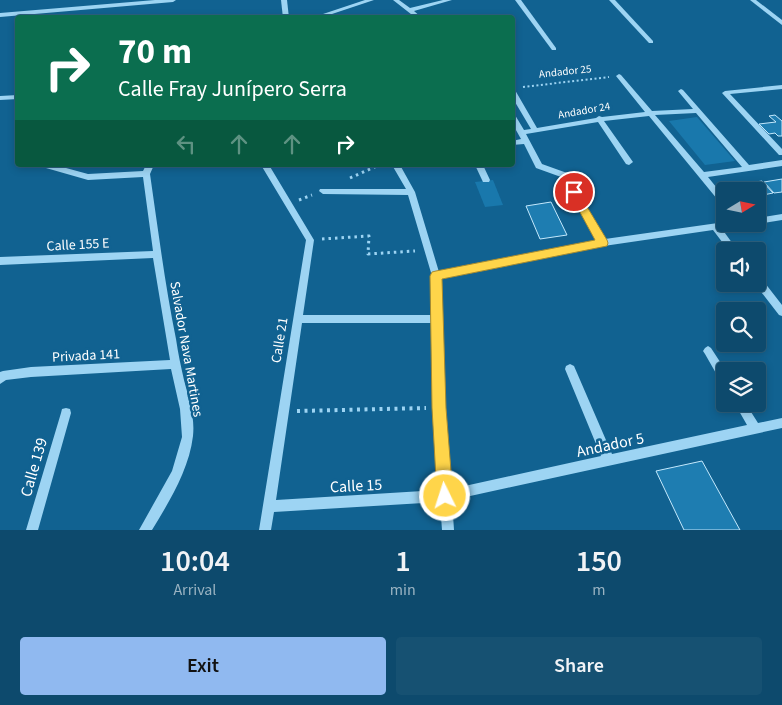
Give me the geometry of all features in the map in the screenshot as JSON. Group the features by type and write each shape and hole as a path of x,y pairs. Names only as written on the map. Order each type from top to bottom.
{"street":[{"path":"0,15 173,0"},
{"path":"284,0 286,15"},
{"path":"321,15 356,2 371,0"},
{"path":"396,0 416,15"},
{"path":"410,10 449,0"},
{"path":"518,0 554,49"},
{"path":"612,0 651,42"},
{"path":"753,0 782,23"},
{"path":"619,76 716,192"},
{"path":"725,94 782,87"},
{"path":"681,91 748,168"},
{"path":"725,94 782,154"},
{"path":"515,95 535,130"},
{"path":"0,98 15,97"},
{"name":"Andador 24","path":"522,133 599,118 650,112 699,111"},
{"path":"599,118 629,162"},
{"path":"515,121 539,166 564,175 603,243"},
{"path":"515,143 526,142"},
{"path":"702,175 782,163"},
{"path":"53,167 88,177 148,169"},
{"path":"266,167 310,240"},
{"path":"397,167 411,192 436,276 439,408 448,530"},
{"path":"480,167 486,180"},
{"name":"Salvador Nava Martines","path":"145,530 173,486 186,438 186,409 175,364 157,254 148,169"},
{"path":"323,191 411,192"},
{"path":"766,220 782,217"},
{"path":"436,276 603,243 716,227"},
{"name":"Calle 21","path":"265,530 310,240"},
{"name":"Calle 155 E","path":"0,261 157,254"},
{"path":"766,291 782,312"},
{"path":"298,319 436,319"},
{"path":"708,351 716,364"},
{"name":"Privada 141","path":"0,379 3,376 31,372 175,364"},
{"path":"570,369 609,461"},
{"path":"745,412 756,429"},
{"name":"Calle 139","path":"32,530 66,413"},
{"name":"Andador 5","path":"445,496 782,423"},
{"name":"Calle 15","path":"268,506 445,496"}],"path":[{"name":"Andador 25","path":"522,87 619,76"},
{"path":"310,240 369,236 368,254 429,250"},
{"path":"283,411 439,408"}],"shaded area":[{"path":"697,117 735,161 705,165 669,121"},
{"path":"493,180 503,205 485,207 475,182"}],"building":[{"path":"775,115 782,121 782,136 778,136 775,133 769,134 759,124 776,122 769,116"},
{"path":"782,179 782,192 774,193 764,182"},
{"path":"766,185 773,193 766,194"},
{"path":"551,202 567,235 540,239 526,206"},
{"path":"702,461 740,530 684,530 656,471"}],"route":[{"path":"445,496 439,408 436,276 603,243 574,192"}]}
